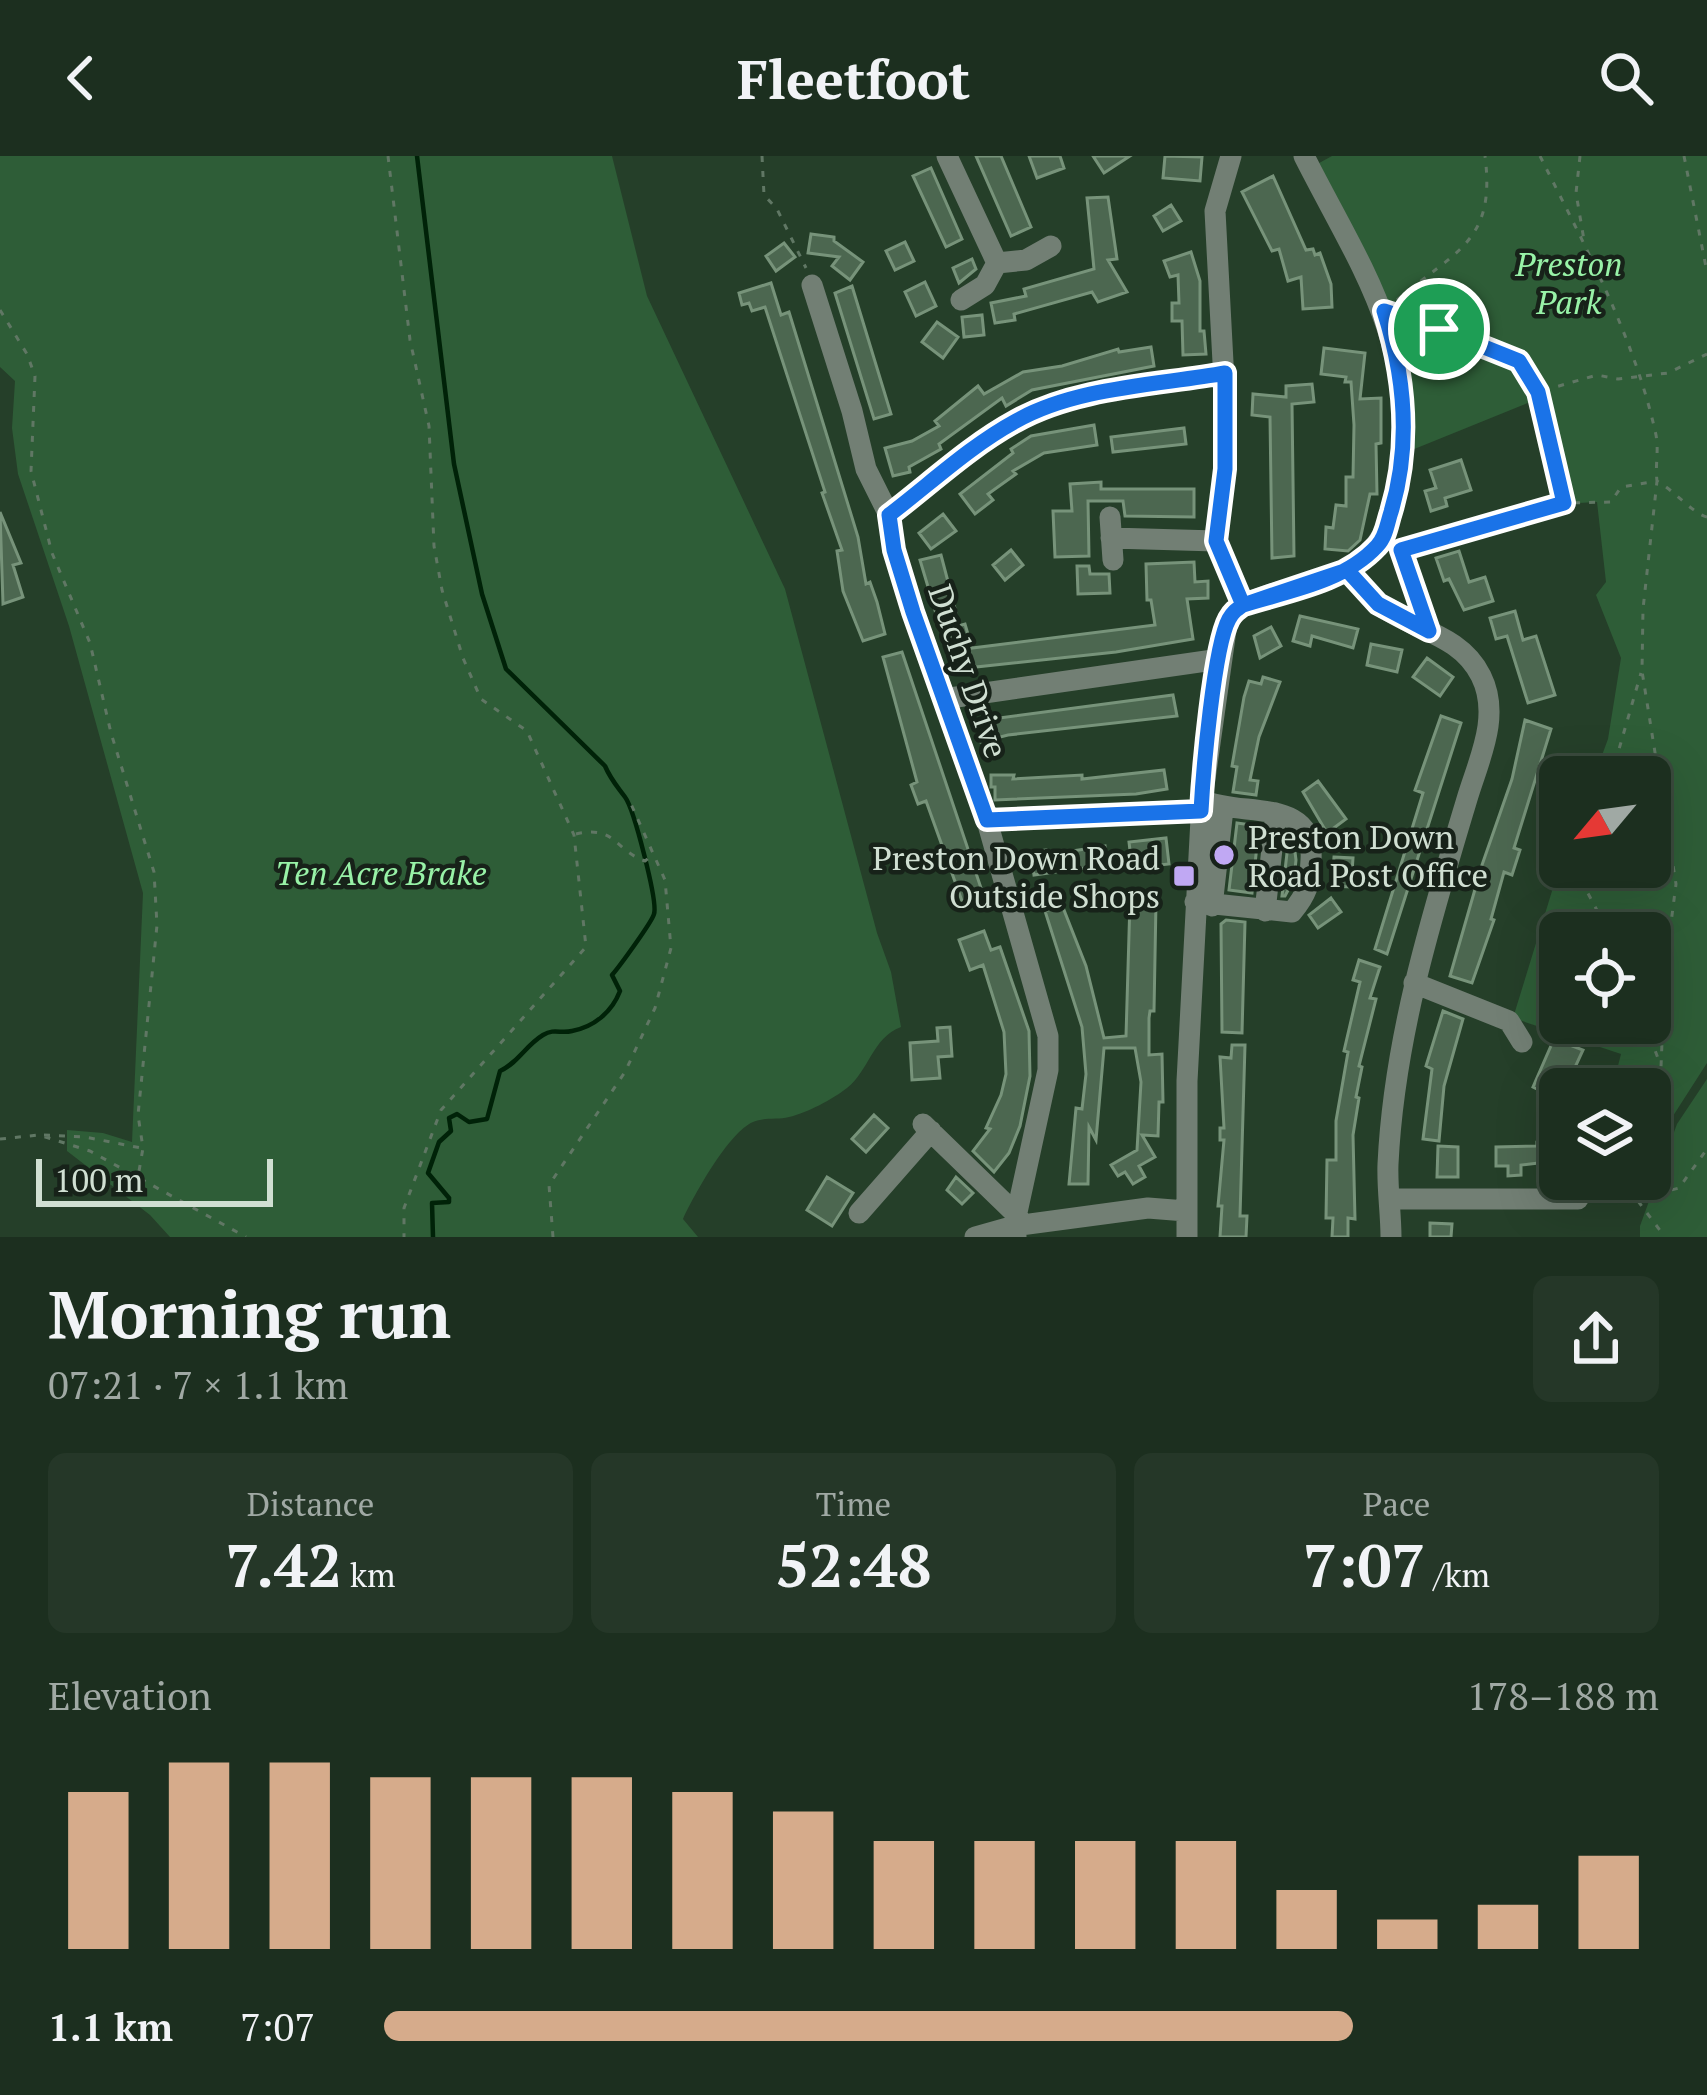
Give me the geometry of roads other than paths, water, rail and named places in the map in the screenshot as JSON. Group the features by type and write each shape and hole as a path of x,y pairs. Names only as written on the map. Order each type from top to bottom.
{"street":[{"path":"947,156 997,263"},
{"path":"1231,156 1214,211 1225,373 1225,469 1216,541 1243,605"},
{"path":"1187,1237 1187,1081 1220,659 1227,623 1243,605 1347,570 1375,549 1384,538 1398,486 1403,388 1384,311 1304,156"},
{"path":"997,263 1026,260 1051,246"},
{"path":"962,300 985,285 997,263"},
{"name":"Duchy Drive","path":"812,285 866,469 889,515 894,550 987,820 1048,1036 1048,1070 1016,1226"},
{"path":"889,515 1020,418 1070,401 1225,373"},
{"path":"1112,538 1216,541"},
{"path":"1347,570 1378,604 1442,636 1467,656 1481,677 1490,714 1421,948 1395,1082 1388,1170 1391,1237"},
{"path":"943,699 1220,659"},
{"path":"987,820 1209,806 1297,819 1312,840 1308,892 1292,912 1204,904"},
{"path":"1265,911 1276,813"},
{"path":"1414,982 1510,1021 1522,1042"},
{"path":"859,1213 927,1128 1016,1226"},
{"path":"1390,1199 1539,1199"},
{"path":"975,1237 1016,1226 1148,1208 1186,1211"}],"waterway":[{"path":"417,156 454,464 482,594 506,669 605,766 625,797 654,906 648,926 612,975 620,991 607,1012 580,1029 543,1035 500,1071 487,1119 469,1122 457,1114 449,1118 451,1131 439,1142 428,1173 449,1198"},
{"path":"433,1237 432,1203 449,1202 449,1198"}],"place":[{"name":"Preston Down Road Post Office","path":"1224,855"},
{"name":"Preston Down Road Outside Shops","path":"1184,876"}],"park label":[{"name":"Preston Park","path":"1569,282"},
{"name":"Ten Acre Brake","path":"381,872"}]}
